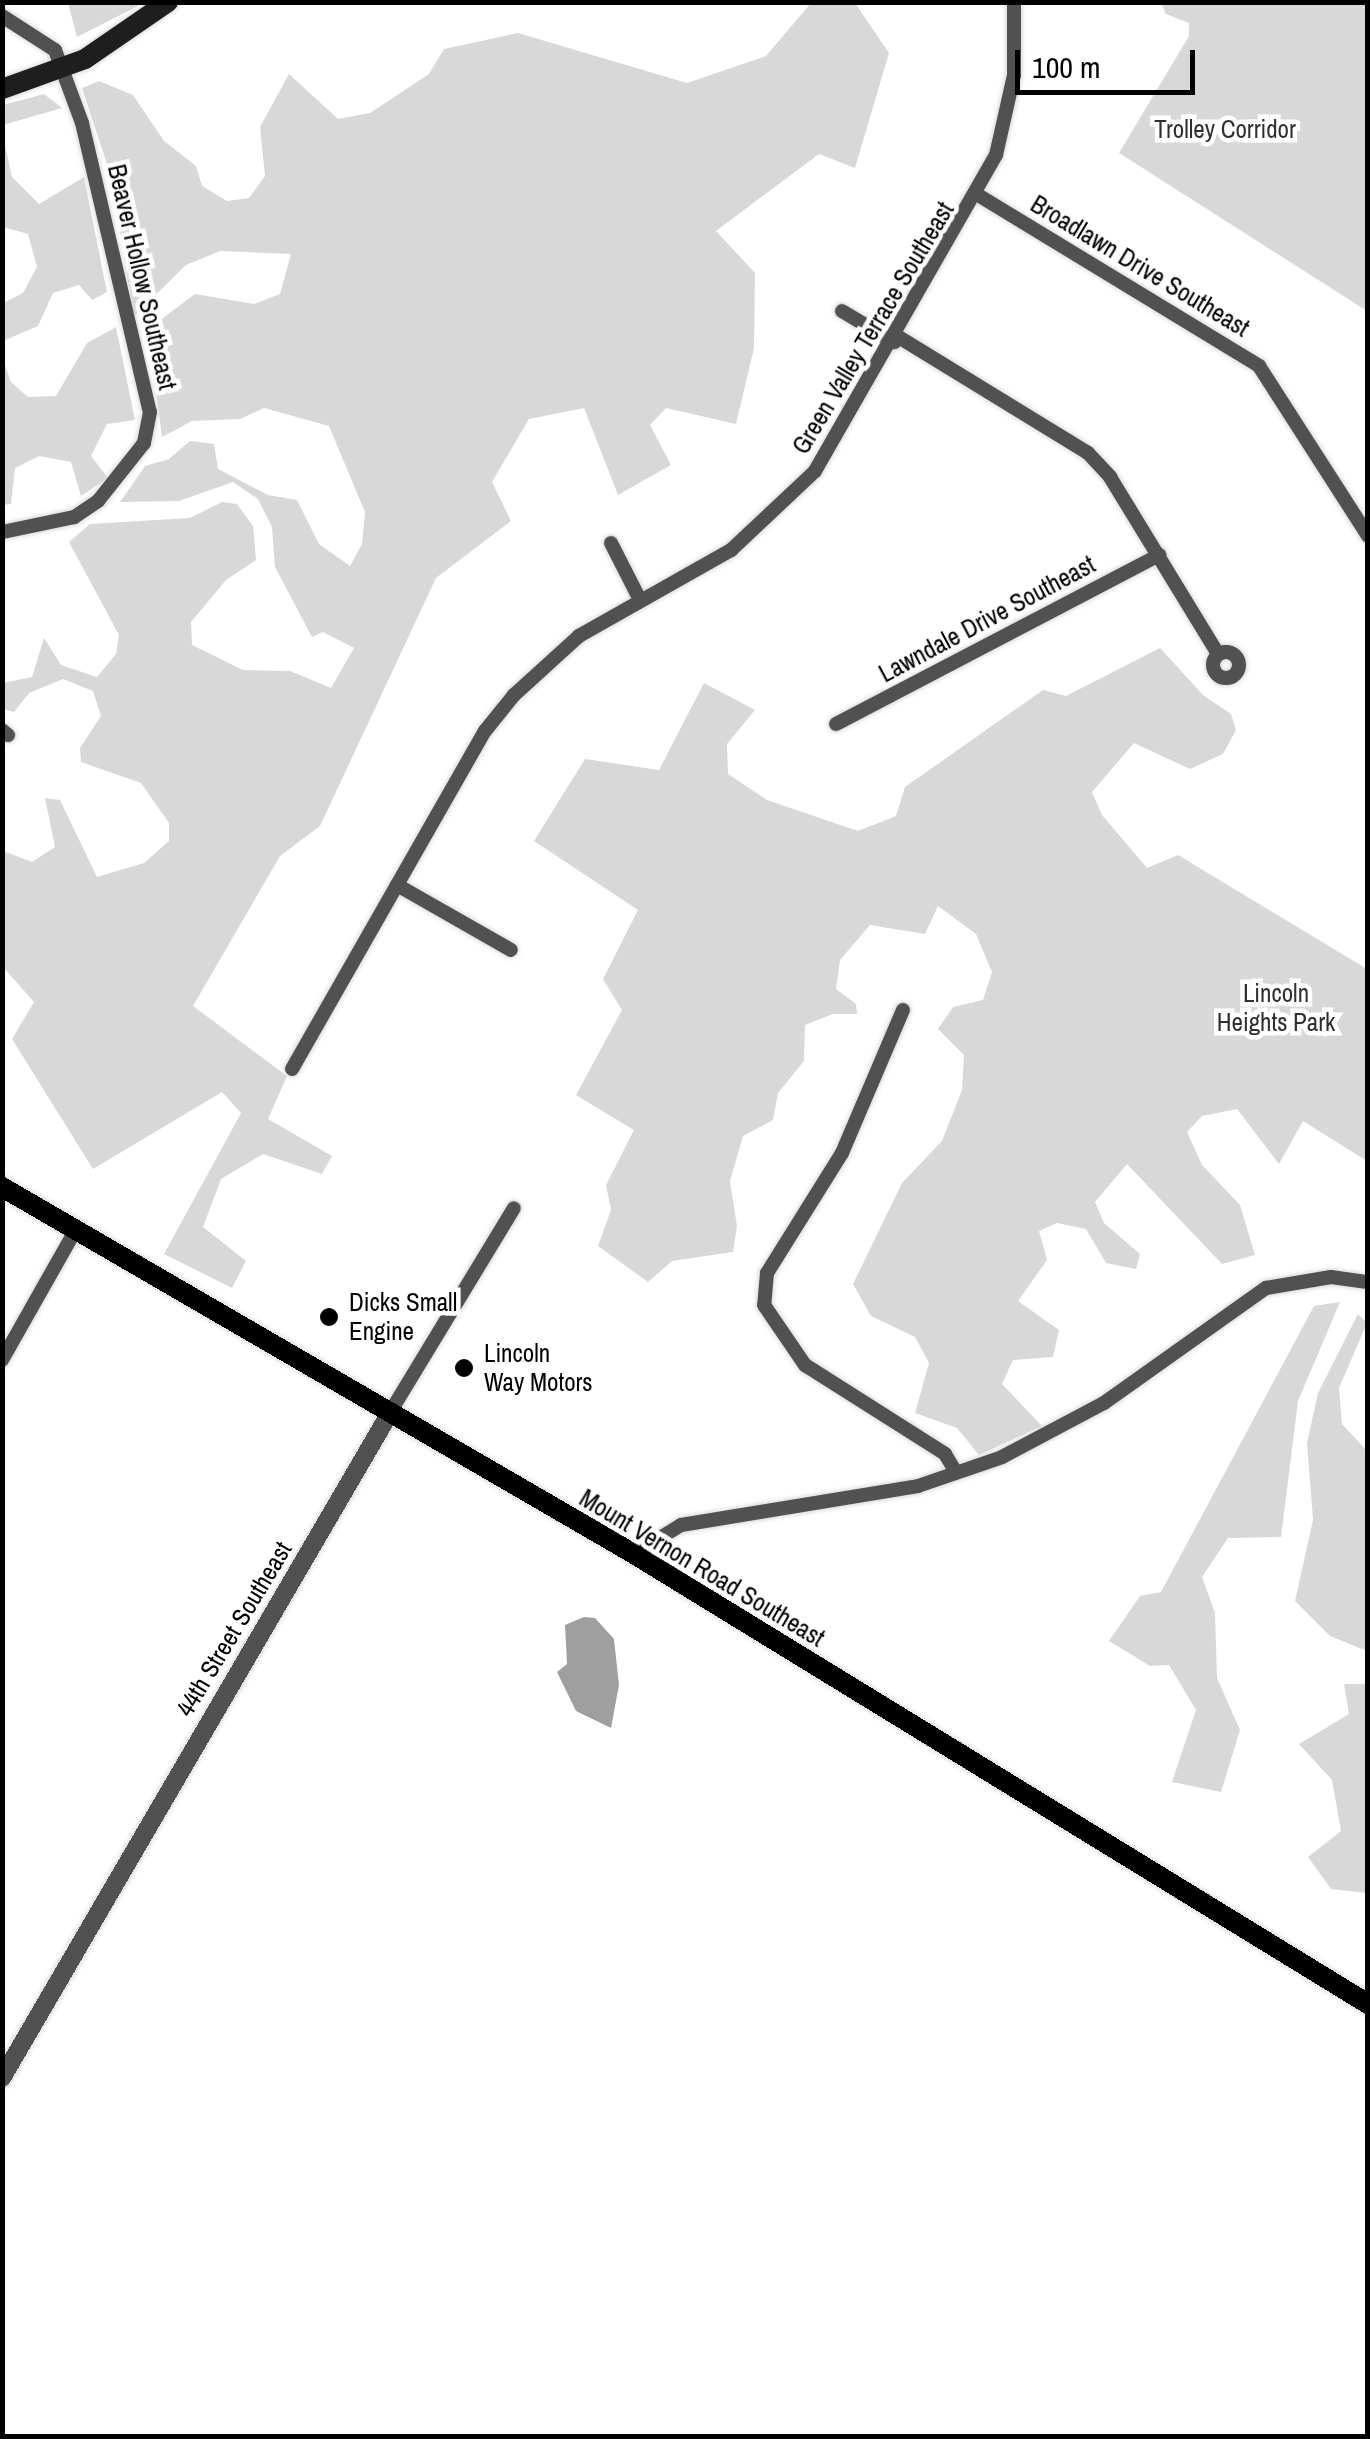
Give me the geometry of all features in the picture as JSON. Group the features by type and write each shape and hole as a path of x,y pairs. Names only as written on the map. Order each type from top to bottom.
{"main road":[{"path":"2,89 61,69 168,2"},
{"name":"Mount Vernon Road Southeast","path":"2,1187 634,1554 1368,2004"}],"street":[{"name":"Green Valley Terrace Southeast","path":"292,1069 485,731 514,695 579,636 640,598 731,550 792,497 836,441 978,194 1009,114 1014,2"},
{"path":"2,16 55,50 61,69"},
{"name":"Beaver Hollow Southeast","path":"2,532 74,518 98,501 144,443 150,412 82,123 61,69"},
{"name":"Broadlawn Drive Southeast","path":"978,194 1259,366 1368,536"},
{"path":"842,311 1088,453 1159,555 1218,654"},
{"path":"611,543 640,598"},
{"name":"Lawndale Drive Southeast","path":"836,724 1159,555"},
{"path":"397,885 511,950"},
{"path":"904,1010 842,1153 767,1273 764,1305 804,1365 945,1454 956,1472"},
{"name":"44th Street Southeast","path":"2,2078 514,1208"},
{"path":"2,1360 76,1229"},
{"path":"634,1554 680,1524 918,1486 956,1472 1077,1420 1266,1288 1331,1277 1368,1282"}],"green space":[{"path":"68,2 144,3 77,37"},
{"path":"811,3 855,3 889,53 855,168 819,154 716,231 755,273 754,348 736,424 666,408 650,425 671,465 618,495 584,408 529,419 492,482 511,521 436,578 320,826 280,856 193,1006 287,1076 268,1119 332,1156 322,1174 263,1154 221,1179 203,1227 246,1261 232,1288 164,1254 241,1113 222,1092 93,1169 12,1039 34,1002 3,967 3,851 32,862 55,847 45,798 60,800 97,877 144,863 169,841 169,823 141,783 81,762 80,748 101,716 93,691 63,679 29,693 14,712 3,709 3,683 32,677 44,638 61,665 97,677 116,654 119,635 69,542 90,524 190,518 222,502 237,504 253,526 256,560 226,580 191,622 192,645 243,670 290,671 331,688 354,648 323,632 312,637 275,567 272,527 258,499 233,482 179,501 120,502 145,466 169,459 190,441 214,444 218,469 268,495 297,500 319,544 350,566 362,544 365,512 329,426 264,408 240,419 192,421 162,437 148,329 195,294 254,304 280,294 291,254 220,251 186,265 134,316 108,167 82,88 99,81 133,95 164,141 196,166 202,186 227,201 249,198 265,176 260,127 289,74 338,119 370,113 429,74 444,49 518,33 687,83 766,56"},
{"name":"Trolley Corridor","path":"1161,3 1367,3 1367,311 1119,153 1189,36 1189,23 1166,14"},
{"path":"44,94 62,108 3,125 3,105"},
{"path":"3,136 12,177 39,204 84,177 107,292 92,300 79,285 53,293 38,326 3,341 3,303 23,293 37,267 28,234 3,227"},
{"path":"116,327 135,420 107,424 91,456 108,478 81,496 71,462 39,456 15,468 11,504 3,505 2,356 11,382 28,397 56,396 87,343"},
{"name":"Lincoln Heights Park","path":"1160,648 1203,695 1231,714 1236,730 1223,754 1190,769 1134,743 1092,792 1102,815 1147,868 1178,855 1367,969 1367,1161 1303,1121 1279,1164 1237,1109 1202,1116 1187,1132 1202,1165 1240,1205 1255,1255 1222,1264 1127,1164 1095,1202 1104,1223 1140,1254 1136,1269 1106,1263 1086,1229 1057,1223 1039,1231 1047,1260 1018,1301 1059,1330 1053,1357 1013,1360 1002,1384 1042,1426 979,1455 957,1428 915,1413 929,1363 915,1337 871,1316 853,1284 902,1183 942,1141 962,1090 964,1055 938,1029 953,1007 983,1000 992,972 976,934 938,906 925,934 870,925 840,960 836,989 856,1004 857,1014 833,1014 805,1025 804,1061 778,1093 773,1120 743,1136 730,1181 737,1226 733,1252 672,1261 648,1282 598,1246 611,1210 606,1185 634,1130 576,1095 622,1010 603,979 638,910 534,841 585,759 659,770 704,683 755,710 727,744 728,774 767,800 858,831 896,816 905,787 1043,690 1066,696"},
{"path":"1340,1302 1298,1401 1281,1537 1228,1538 1202,1577 1215,1613 1217,1678 1240,1730 1221,1792 1172,1782 1196,1710 1169,1665 1150,1666 1109,1641 1140,1596 1161,1592 1314,1306"},
{"path":"1358,1314 1367,1323 1339,1388 1342,1424 1367,1451 1367,1651 1330,1636 1295,1601 1313,1520 1307,1443 1318,1393"},
{"path":"1344,1684 1367,1684 1367,1893 1331,1889 1308,1857 1341,1831 1332,1780 1299,1744 1349,1714"}],"shaded area":[{"path":"584,1617 595,1618 614,1639 619,1685 611,1728 576,1711 557,1672 567,1664 565,1625"}],"place":[{"name":"Dicks Small Engine","path":"329,1317"},
{"name":"Lincoln Way Motors","path":"464,1368"}]}
